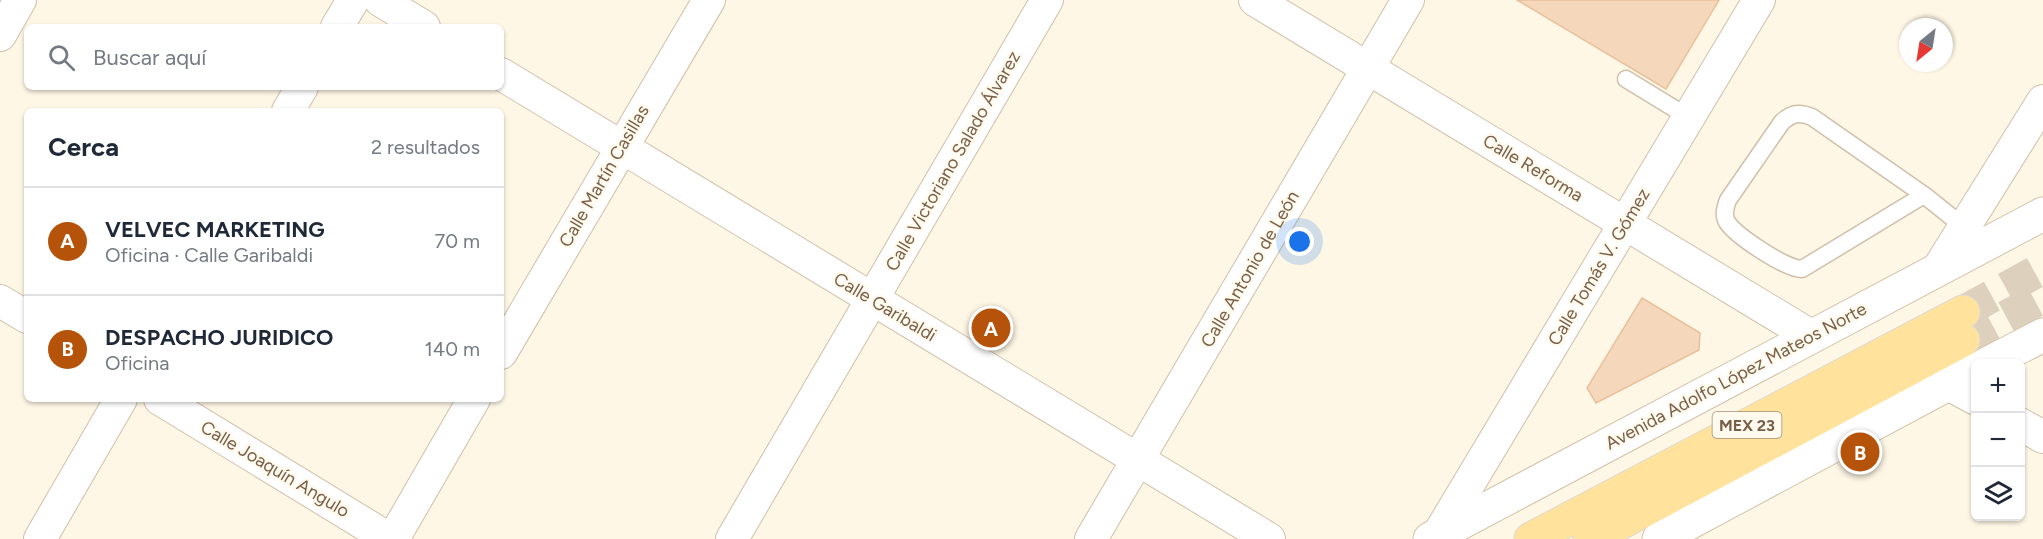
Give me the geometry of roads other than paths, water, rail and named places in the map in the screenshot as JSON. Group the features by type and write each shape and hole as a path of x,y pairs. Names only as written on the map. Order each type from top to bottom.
{"main road":[{"name":"Avenida Adolfo López Mateos Norte","path":"1434,537 2043,214"},
{"name":"MEX 23","path":"1531,539 1963,326 1590,539"},
{"path":"1995,359 2043,335"},
{"path":"1659,539 1966,384"}],"street":[{"path":"0,35 20,0"},
{"path":"339,24 353,0"},
{"path":"380,0 419,24"},
{"name":"Calle Martín Casillas","path":"504,348 709,0"},
{"name":"Calle Victoriano Salado Álvarez","path":"732,539 1047,0"},
{"name":"Calle Reforma","path":"1255,0 1811,336"},
{"name":"Calle Antonio de León","path":"1091,539 1408,0"},
{"name":"Calle Tomás V. Gómez","path":"1434,537 1759,0"},
{"name":"Calle Garibaldi","path":"504,76 1269,539"},
{"path":"290,108 300,90"},
{"path":"1938,269 2043,101"},
{"path":"0,301 24,316"},
{"path":"40,539 119,402"},
{"name":"Calle Joaquín Angulo","path":"165,402 391,539"},
{"path":"391,539 472,402"},
{"path":"2025,427 2043,437"}],"lane":[{"path":"1626,79 1688,117"},
{"path":"1924,195 1802,269 1786,266 1734,230 1726,221 1724,210 1728,200 1782,122 1790,115 1801,113 1812,117 1924,195 1964,227"}],"tunnel":[{"path":"1963,312 2043,268"},
{"path":"1963,340 2043,297"}],"place":[{"name":"VELVEC MARKETING","path":"991,328"},
{"name":"DESPACHO JURIDICO","path":"1860,452"}]}
